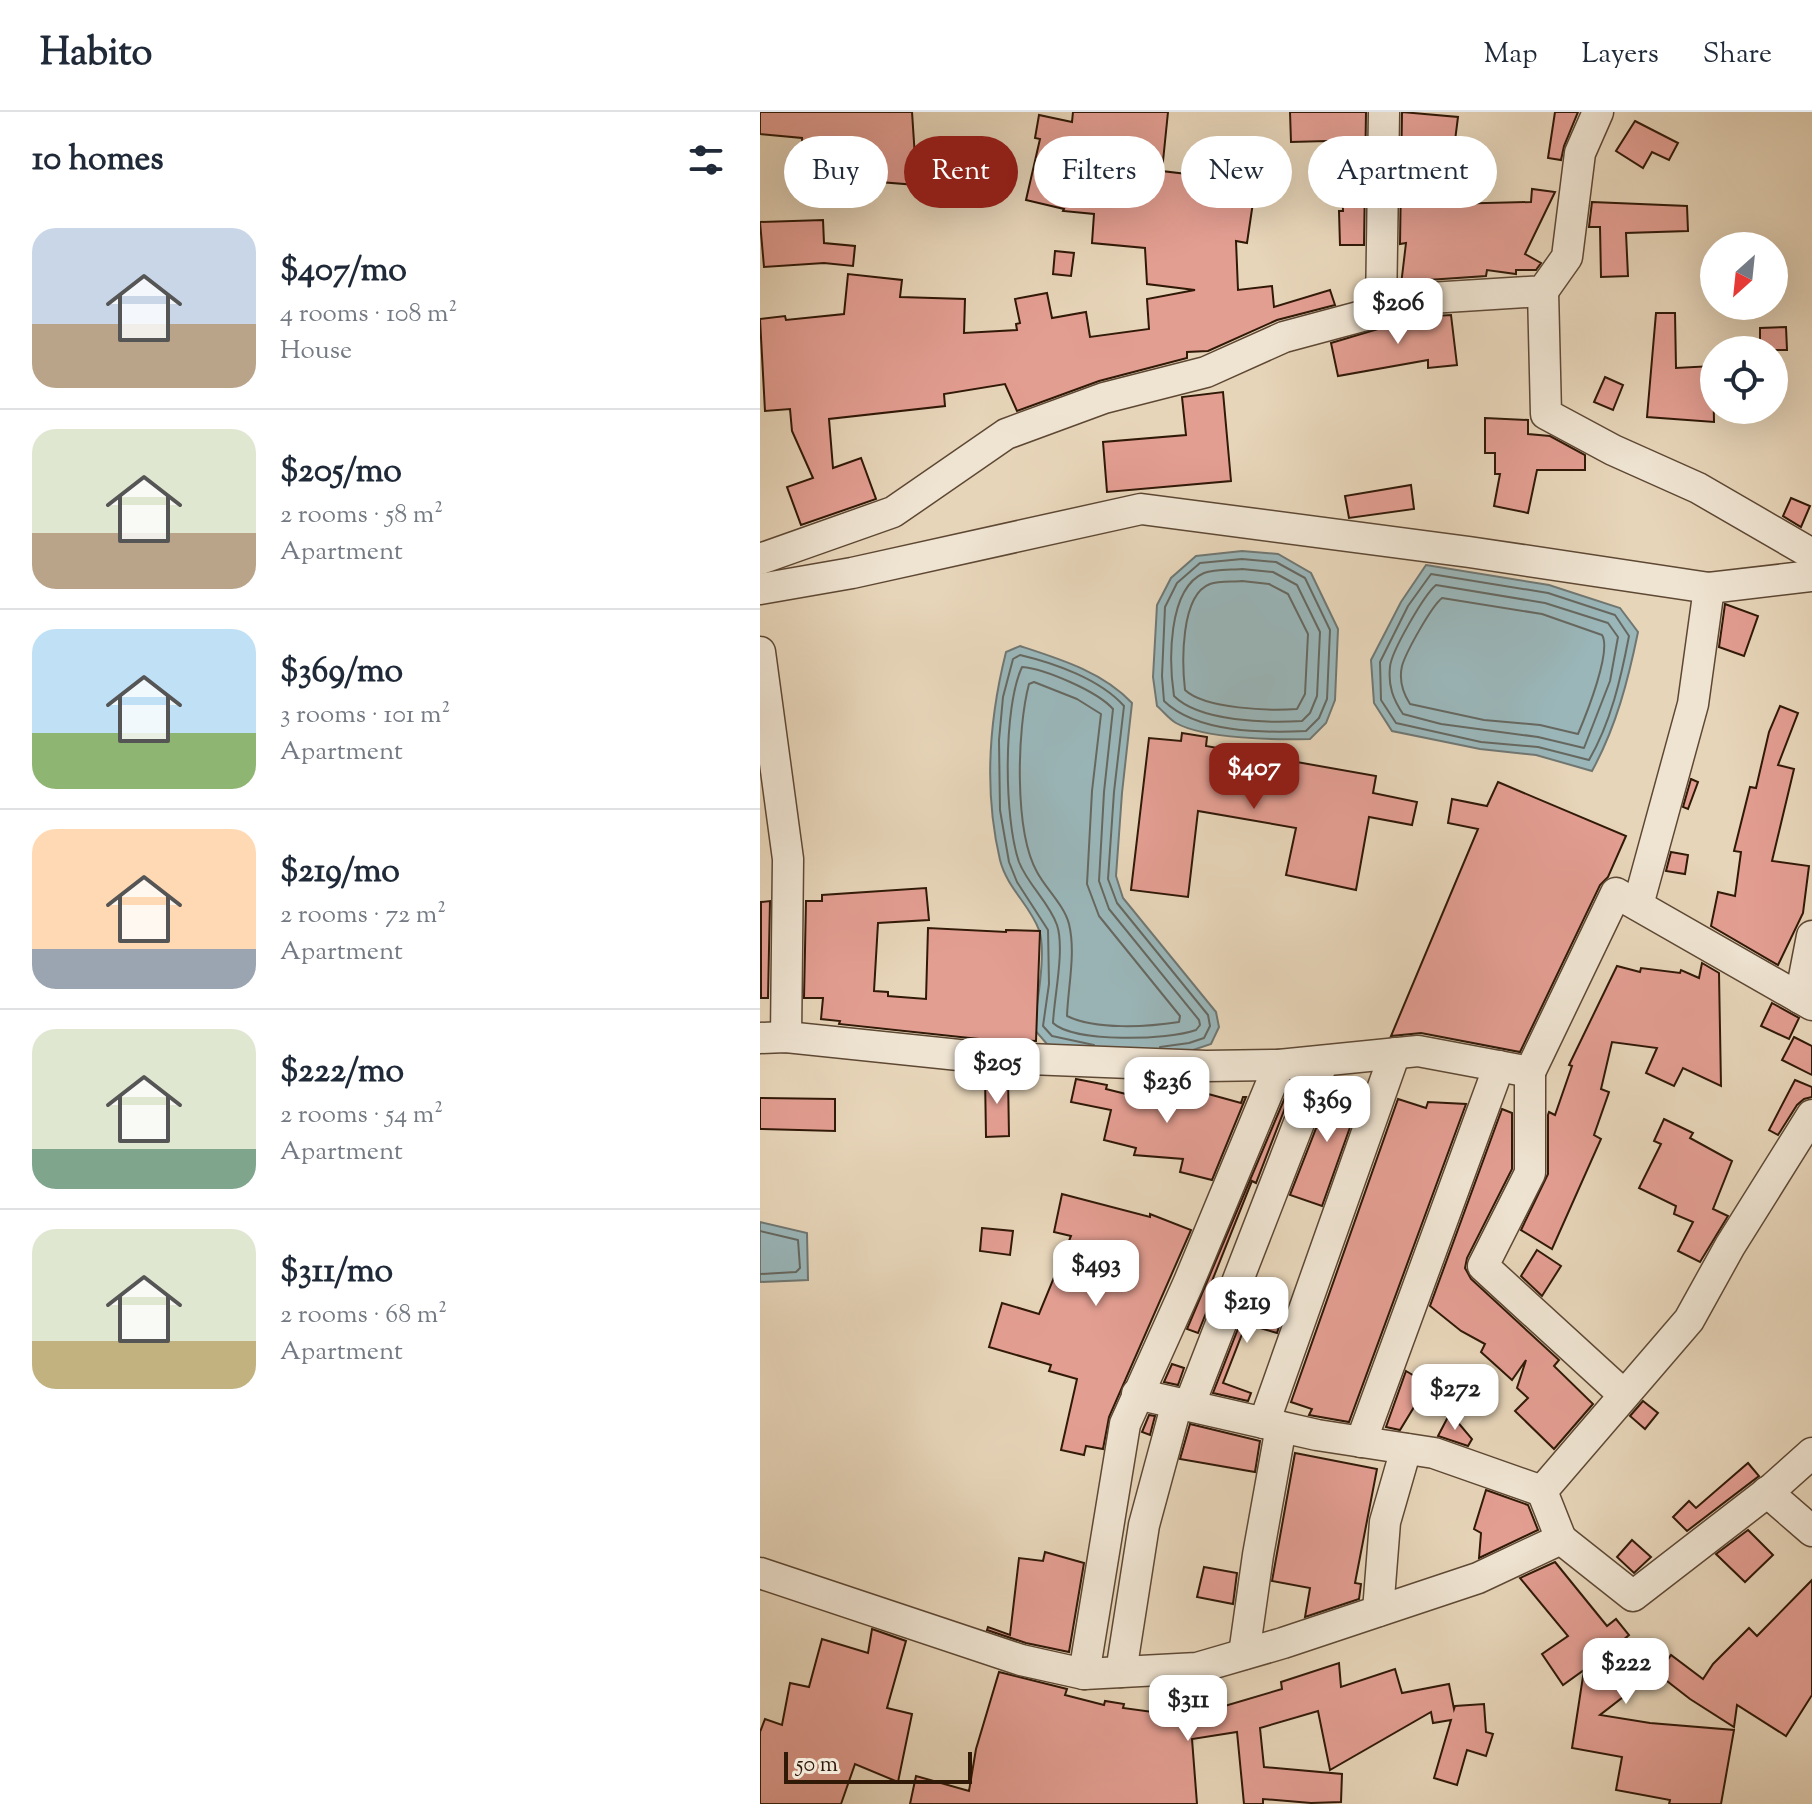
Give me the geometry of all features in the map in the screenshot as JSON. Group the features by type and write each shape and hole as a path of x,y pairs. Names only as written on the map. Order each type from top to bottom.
{"street":[{"path":"1381,311 1384,112"},
{"path":"1598,112 1580,153 1567,257 1543,291 1546,414 1613,450 1698,488 1812,554"},
{"path":"760,559 893,512 1006,434 1104,398 1206,372 1284,337 1414,299 1543,291"},
{"path":"760,589 852,573 1141,509 1709,588 1812,576"},
{"path":"1638,905 1693,704 1709,588"},
{"path":"760,652 788,859 773,1038 978,1057 1206,1066 1279,1065 1418,1051 1530,1072"},
{"path":"1624,1395 1483,1266 1530,1173 1530,1072 1616,893 1806,1001 1812,936"},
{"path":"1244,1654 1273,1425 1395,1053"},
{"path":"1121,1672 1144,1525 1183,1405 1323,1061"},
{"path":"1084,1674 1125,1424 1188,1284 1279,1065"},
{"path":"1361,1442 1499,1066"},
{"path":"1542,1491 1689,1320 1730,1246 1812,1115"},
{"path":"1137,1394 1273,1425 1434,1453 1542,1491 1561,1539 1633,1596 1812,1453"},
{"path":"1378,1611 1385,1522 1406,1449"},
{"path":"1767,1492 1812,1531"},
{"path":"760,1573 1021,1660 1084,1674 1197,1668 1478,1578 1561,1539"}],"water":[{"path":"1242,551 1278,554 1311,573 1338,629 1335,700 1326,723 1310,739 1261,739 1204,732 1176,723 1157,706 1153,677 1157,605 1171,578 1196,556"},
{"path":"1426,565 1549,585 1620,608 1638,632 1620,703 1592,771 1536,755 1480,749 1392,731 1374,703 1371,660 1401,602"},
{"path":"1020,646 1094,675 1132,703 1116,876 1123,898 1216,1012 1219,1027 1211,1044 1190,1051 1074,1050 1047,1044 1033,1028 1040,979 1041,939 1035,921 1003,870 995,834 990,782 992,730 1000,678 1006,652"},
{"path":"760,1222 807,1233 808,1280 760,1282"}],"building":[{"path":"760,112 912,112 914,136 904,136 904,184 888,183 888,136 760,134"},
{"path":"1073,112 1168,112 1165,142 1165,136 1035,136 1039,115 1072,122"},
{"path":"1290,112 1366,112 1366,136 1308,136 1308,142 1292,142"},
{"path":"1402,112 1458,117 1456,136 1402,136"},
{"path":"1555,112 1578,112 1561,160 1548,158"},
{"path":"1635,121 1678,143 1669,160 1652,152 1643,168 1616,151"},
{"path":"1034,165 1034,202 1026,200"},
{"path":"1165,171 1181,173 1181,208 1252,208 1247,243 1236,241 1238,290 1272,286 1274,307 1330,290 1335,305 1277,320 1208,351 1187,352 1187,358 1099,381 1017,411 1005,384 944,394 945,406 829,419 833,468 861,458 876,499 801,525 787,487 813,478 792,431 790,409 765,411 760,319 785,316 786,320 844,314 848,274 902,280 900,297 965,299 964,333 1017,330 1016,324 1020,323 1015,299 1047,293 1052,318 1086,312 1090,337 1149,329 1147,299 1195,290 1147,284 1145,248 1092,243 1094,214 1060,208 1165,208"},
{"path":"1532,189 1555,192 1525,254 1541,263 1536,270 1516,270 1516,274 1487,270 1486,276 1413,281 1401,285 1406,243 1400,244 1401,208 1497,208 1497,203 1531,202"},
{"path":"1592,202 1687,206 1688,231 1626,233 1628,276 1601,277 1600,227 1589,227"},
{"path":"1343,208 1365,208 1364,245 1340,245 1339,211 1343,211"},
{"path":"823,220 824,243 855,246 853,266 824,263 764,267 760,222"},
{"path":"1055,251 1074,253 1071,276 1053,274"},
{"path":"1656,313 1675,313 1676,368 1700,367 1700,421 1647,417"},
{"path":"1451,315 1457,365 1428,368 1428,360 1338,376 1331,343 1418,317"},
{"path":"1786,327 1786,336 1760,336 1760,328"},
{"path":"1605,377 1623,385 1613,410 1594,402"},
{"path":"1223,392 1231,481 1107,492 1103,442 1186,435 1182,397"},
{"path":"1485,418 1528,420 1528,434 1550,436 1585,455 1585,470 1537,470 1528,513 1494,506 1500,474 1495,474 1495,453 1485,453"},
{"path":"1411,485 1414,509 1349,518 1345,496"},
{"path":"1791,498 1810,506 1801,527 1783,516"},
{"path":"1725,604 1758,616 1744,656 1719,647"},
{"path":"1780,706 1798,713 1778,765 1794,769 1772,861 1809,866 1803,913 1778,965 1711,926 1718,892 1735,896 1741,852 1734,851 1750,787 1756,788 1769,732"},
{"path":"1182,733 1207,737 1206,746 1376,776 1373,793 1417,802 1412,825 1369,817 1356,890 1286,875 1296,828 1198,811 1188,897 1131,890 1149,738 1181,741"},
{"path":"1691,779 1698,782 1688,809 1683,807"},
{"path":"1498,782 1626,836 1520,1052 1421,1033 1391,1036 1478,829 1448,823 1452,799 1487,806"},
{"path":"1671,852 1688,855 1685,874 1666,871"},
{"path":"926,888 929,920 878,923 874,991 888,992 888,996 926,999 928,928 1040,931 1036,1041 979,1039 839,1024 840,1021 821,1019 823,998 804,998 806,901 822,901 822,895"},
{"path":"770,901 768,998 761,998 761,902"},
{"path":"1702,963 1719,973 1721,1086 1683,1068 1674,1086 1646,1073 1657,1048 1612,1042 1601,1089 1609,1092 1594,1135 1601,1139 1552,1249 1521,1230 1548,1174 1549,1112 1555,1115 1572,1066 1569,1065 1617,966 1640,972 1641,968 1680,973 1681,970 1699,978"},
{"path":"1772,1003 1799,1018 1789,1039 1761,1026"},
{"path":"1794,1037 1812,1046 1812,1075 1782,1060"},
{"path":"985,1075 1008,1076 1009,1136 986,1137"},
{"path":"1076,1079 1107,1085 1106,1089 1150,1100 1153,1092 1199,1097 1201,1092 1241,1103 1246,1097 1212,1180 1180,1172 1183,1159 1134,1155 1136,1148 1104,1140 1111,1110 1071,1102"},
{"path":"1795,1080 1812,1087 1812,1097 1797,1105 1778,1135 1769,1130"},
{"path":"1352,1084 1364,1088 1322,1206 1290,1195 1333,1085"},
{"path":"1286,1095 1290,1095 1256,1183 1252,1181 1208,1291 1214,1293 1198,1333 1187,1329"},
{"path":"760,1098 835,1099 835,1131 760,1129"},
{"path":"1398,1099 1426,1108 1428,1102 1466,1104 1349,1422 1309,1415 1312,1409 1291,1402"},
{"path":"1502,1109 1512,1113 1512,1169 1467,1258 1465,1268 1471,1279 1559,1360 1554,1366 1593,1404 1554,1449 1515,1411 1528,1398 1517,1388 1526,1360 1512,1380 1481,1352 1485,1344 1461,1331 1430,1306"},
{"path":"1664,1119 1693,1133 1690,1138 1732,1161 1713,1209 1728,1216 1700,1262 1678,1251 1693,1222 1674,1214 1676,1206 1639,1188 1661,1144 1654,1141"},
{"path":"1062,1194 1150,1217 1150,1214 1191,1230 1109,1417 1103,1449 1086,1446 1084,1455 1061,1450 1077,1379 1049,1371 1051,1365 989,1347 1002,1303 1039,1314 1071,1236 1054,1232"},
{"path":"982,1228 1013,1231 1010,1255 980,1251"},
{"path":"1537,1250 1561,1266 1542,1296 1521,1276"},
{"path":"1248,1303 1283,1314 1277,1333 1246,1324 1223,1383 1251,1393 1248,1401 1213,1393"},
{"path":"1172,1364 1184,1368 1178,1385 1164,1382"},
{"path":"1406,1371 1428,1384 1400,1430 1386,1427"},
{"path":"1643,1401 1658,1413 1645,1429 1630,1416"},
{"path":"1450,1413 1472,1439 1468,1446 1438,1436"},
{"path":"1149,1415 1155,1416 1150,1435 1142,1432"},
{"path":"1190,1424 1260,1441 1255,1472 1180,1459"},
{"path":"1295,1453 1377,1469 1355,1583 1361,1584 1359,1599 1305,1617 1310,1588 1272,1581"},
{"path":"1748,1463 1759,1476 1687,1531 1673,1517 1689,1501 1696,1508"},
{"path":"1486,1490 1528,1505 1538,1530 1479,1558 1481,1533 1474,1529"},
{"path":"1748,1530 1773,1555 1745,1582 1716,1554"},
{"path":"1632,1540 1651,1557 1634,1573 1617,1557"},
{"path":"1045,1552 1084,1563 1069,1652 1026,1643 987,1630 988,1627 1010,1635 1019,1558 1043,1561"},
{"path":"1555,1562 1607,1626 1616,1619 1629,1635 1609,1652 1636,1687 1600,1715 1734,1730 1721,1804 1669,1804 1670,1800 1616,1790 1622,1757 1572,1748 1584,1670 1563,1685 1542,1654 1568,1636 1520,1578"},
{"path":"1204,1567 1237,1573 1233,1604 1197,1597"},
{"path":"1812,1580 1812,1695 1786,1736 1737,1705 1734,1727 1658,1674 1671,1655 1703,1679 1713,1664 1749,1628 1757,1636"},
{"path":"872,1629 906,1641 887,1708 912,1714 898,1782 855,1764 841,1804 760,1804 760,1732 765,1719 782,1725 790,1683 809,1687 822,1639 868,1653"},
{"path":"1339,1663 1341,1687 1395,1669 1402,1693 1449,1684 1454,1709 1455,1706 1484,1704 1486,1732 1493,1734 1486,1756 1467,1750 1457,1785 1434,1778 1451,1720 1433,1723 1431,1712 1330,1770 1318,1711 1260,1728 1264,1767 1342,1774 1341,1802 1263,1799 1263,1804 1244,1804 1237,1732 1192,1739 1197,1804 910,1804 916,1776 969,1791 976,1749 999,1672 1067,1689 1065,1695 1104,1705 1105,1701 1124,1704 1123,1708 1160,1713 1216,1699 1218,1708 1282,1689 1281,1682"}]}
